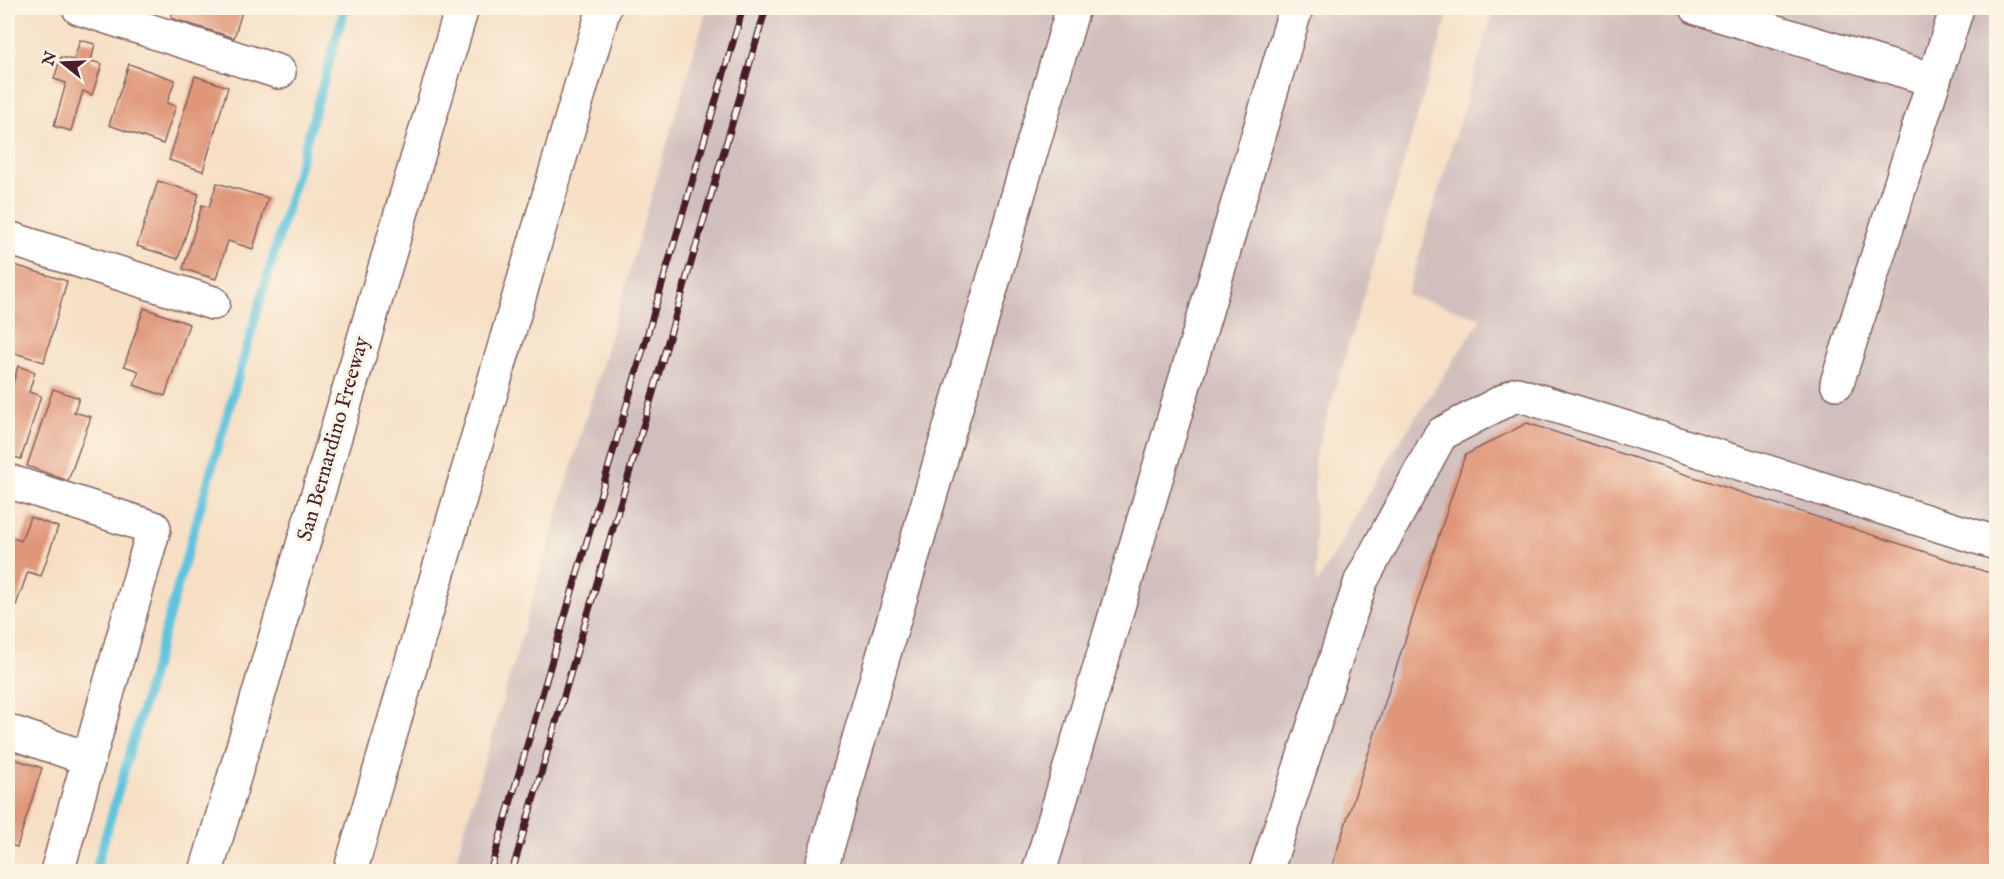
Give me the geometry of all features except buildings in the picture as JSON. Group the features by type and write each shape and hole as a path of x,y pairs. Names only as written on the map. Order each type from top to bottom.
{"main road":[{"path":"79,8 279,72"},
{"name":"San Bernardino Freeway","path":"206,872 462,8"},
{"path":"350,872 604,8"},
{"path":"820,872 1073,8"},
{"path":"1039,872 1296,8"},
{"path":"1697,8 1934,80"},
{"path":"1838,383 1957,8"},
{"path":"8,238 213,303"},
{"path":"1266,872 1361,581 1441,434 1517,394 1996,543"},
{"path":"8,481 154,528 57,872"},
{"path":"8,731 89,759"}],"shaded area":[{"path":"707,8 1450,8 1314,460 1316,585 1392,453 1482,318 1407,295 1494,8 1996,8 1996,871 452,872"}],"waterway":[{"path":"95,872 345,8"}],"railway":[{"path":"490,872 743,8"},
{"path":"512,872 766,8"}]}
